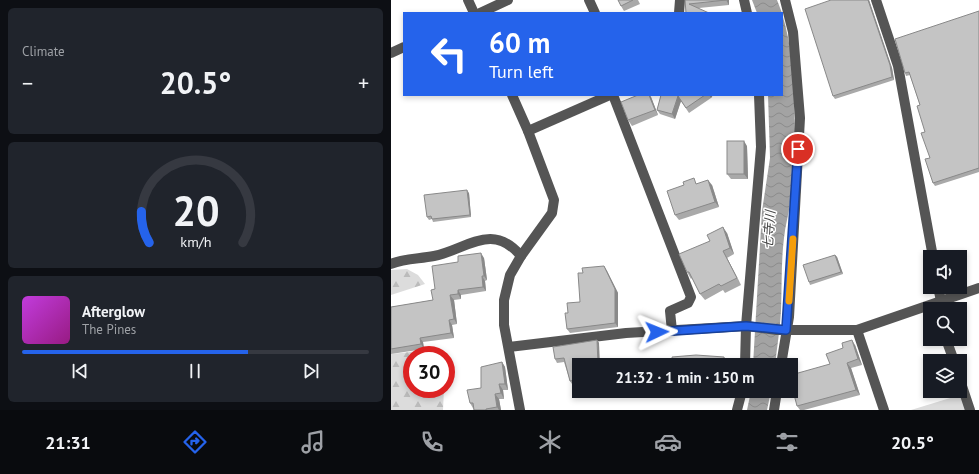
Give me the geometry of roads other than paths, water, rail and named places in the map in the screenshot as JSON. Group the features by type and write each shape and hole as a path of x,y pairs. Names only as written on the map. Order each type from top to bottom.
{"street":[{"path":"468,0 474,12"},
{"path":"482,12 507,0"},
{"path":"589,0 595,12"},
{"path":"679,12 680,0"},
{"path":"744,0 747,12"},
{"path":"781,358 782,330 800,118 793,32 785,0"},
{"path":"876,0 898,66 932,250"},
{"path":"391,53 403,47"},
{"path":"512,96 555,200 552,213 521,256 510,276 504,300 503,325 509,347 520,410"},
{"path":"528,131 608,96"},
{"path":"613,96 691,297 688,303 670,310 673,331"},
{"path":"746,358 750,327 761,147 759,96"},
{"path":"391,264 401,260 435,256 466,243 490,239 503,240 513,246 521,256"},
{"path":"944,302 979,288"},
{"path":"509,347 626,332 750,327 782,330 857,330 923,309"},
{"path":"857,330 884,410"},
{"path":"737,410 740,398"},
{"path":"774,410 776,398"},
{"path":"966,398 970,410"}],"water":[{"path":"752,0 777,0 782,12 757,12"},
{"name":"七寺川","path":"783,18 794,82 795,132 792,180 783,247 781,311 776,358 753,358 762,211 770,158 768,96 783,96"},
{"path":"750,398 770,398 767,410 747,410"}]}
